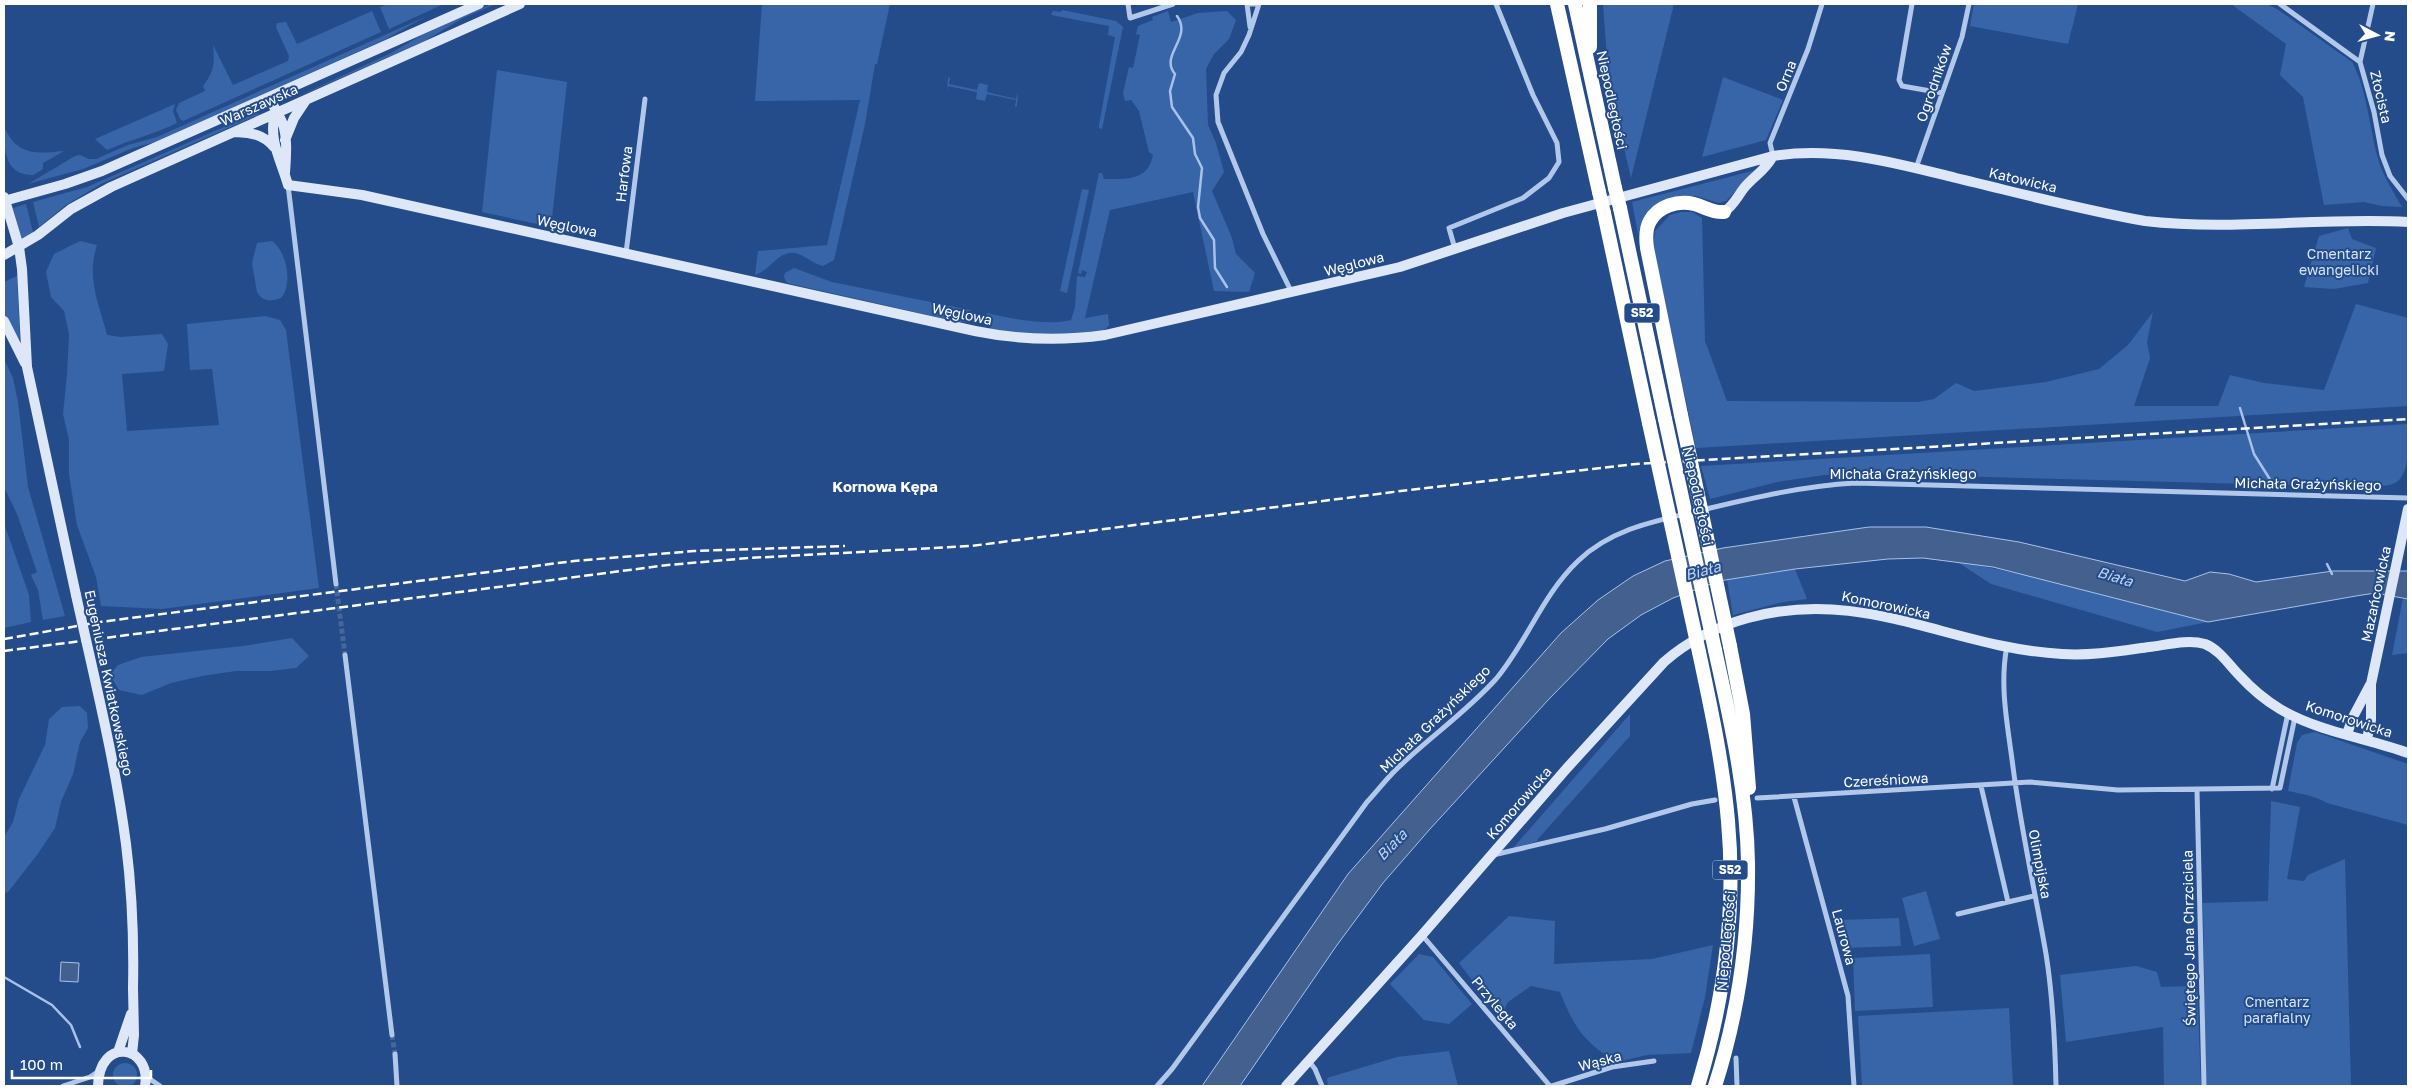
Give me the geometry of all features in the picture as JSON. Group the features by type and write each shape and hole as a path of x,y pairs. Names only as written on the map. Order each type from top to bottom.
{"highway":[{"path":"1547,4 1566,46"},
{"name":"Niepodległości","path":"1558,4 1699,652 1724,789 1730,863 1727,943 1714,1025 1698,1086"},
{"name":"Niepodległości","path":"1575,4 1736,752 1747,844 1748,903 1739,987 1731,1030 1715,1086"},
{"path":"1590,4 1591,78"},
{"path":"1724,212 1714,212 1683,202 1670,205 1658,211 1649,222 1646,235 1681,415 1730,646 1746,740 1749,812 1747,844"}],"street":[{"name":"Warszawska","path":"4,199 94,174 479,4"},
{"name":"Warszawska","path":"4,255 19,247 88,198 520,4"},
{"path":"1128,4 1130,18 1173,4"},
{"path":"1249,35 1250,22 1247,4 1257,4 1249,35 1241,52 1224,73 1216,95 1218,122 1263,234 1292,293"},
{"path":"1455,250 1449,228 1523,198 1549,178 1559,162 1557,143 1533,95 1496,4"},
{"name":"Orna","path":"1773,156 1770,143 1808,49 1822,4"},
{"path":"1912,4 1899,80 1902,86 1942,93"},
{"name":"Ogrodników","path":"1916,168 1962,37 1969,4"},
{"name":"Złocista","path":"2280,4 2360,62 2374,112 2382,155 2390,176 2408,199"},
{"path":"2360,62 2373,4"},
{"path":"269,97 275,113 282,122 285,140 285,174"},
{"path":"285,140 294,118 306,99"},
{"name":"Harfowa","path":"626,253 645,99"},
{"path":"275,113 272,125 274,146 288,185 336,584"},
{"path":"232,132 254,133 268,140 274,146"},
{"name":"Katowicka","path":"1637,193 1773,156 1809,152 1836,153 1916,168 2104,213 2163,223 2344,220 2408,222"},
{"path":"1724,212 1733,206 1754,178 1765,170 1773,156"},
{"name":"Węglowa","path":"288,185 362,195 975,331 1034,339 1106,336 1292,293 1391,269 1455,250 1563,213 1637,193"},
{"name":"Eugeniusza Kwiatkowskiego","path":"4,199 19,247 22,270 26,366 117,785 126,844 133,925 132,1009 134,1035 132,1054"},
{"name":"Eugeniusza Kwiatkowskiego","path":"4,321 26,366"},
{"name":"Michała Grażyńskiego","path":"1157,1086 1177,1062 1367,802 1402,763 1461,713 1496,678 1514,655 1559,583 1578,561 1604,541 1631,528 1759,496 1818,486 1856,483 2408,498"},
{"name":"Mazańcowicka","path":"2367,739 2371,720 2371,684 2407,514"},
{"name":"Komorowicka","path":"1286,1086 1422,935 1567,768 1664,662 1682,646 1703,633 1766,613 1802,608 1832,608 1877,614 2007,646 2048,653 2081,655 2179,643 2204,644 2222,656 2254,691 2291,715 2408,753"},
{"name":"Olimpijska","path":"2007,646 2003,678 2015,783 2047,963 2054,1024 2056,1086"},
{"path":"345,655 392,1034"},
{"name":"Mazańcowicka","path":"2347,734 2353,717 2371,684"},
{"path":"2015,783 2030,782 2118,790 2280,788 2291,715"},
{"path":"2272,788 2291,715"},
{"name":"Czereśniowa","path":"1757,798 2015,783"},
{"path":"1981,786 2008,902"},
{"name":"Świętego Jana Chrzciciela","path":"2197,790 2204,1086"},
{"name":"Laurowa","path":"1794,797 1848,996 1854,1086"},
{"path":"1492,855 1558,841 1692,804 1715,800"},
{"path":"1958,914 2034,896"},
{"name":"Przyległa","path":"1422,935 1551,1086"},
{"name":"Eugeniusza Kwiatkowskiego","path":"118,1052 132,1009"},
{"path":"66,1086 90,1077 99,1071 109,1056 118,1052 132,1054 144,1068 146,1082 160,1086"},
{"path":"394,1054 398,1086"},
{"path":"1736,1058 1737,1086"},
{"path":"1308,1060 1315,1069 1322,1086"},
{"name":"Wąska","path":"1551,1086 1612,1067 1654,1060"},
{"path":"98,1086 99,1071"}],"green space":[{"path":"388,4 444,4 389,29 380,7"},
{"path":"491,4 496,4 463,18 423,42 288,101 389,54 424,34"},
{"path":"762,4 890,4 877,64 875,64 865,124 834,260 823,266 799,254 789,253 755,275 758,251 827,245 860,100 755,101"},
{"path":"1603,4 1674,4 1631,178 1609,84"},
{"path":"1974,4 2078,4 2068,44 1970,26"},
{"path":"2231,4 2266,4 2277,9 2352,62 2361,84 2381,168 2402,207 2382,206 2364,202 2324,205 2303,97 2280,75 2286,44"},
{"path":"1062,10 1116,21 1123,27 1102,129 1099,128 1099,125 1115,37 1108,35 1109,26 1051,15 1053,11 1061,12"},
{"path":"372,11 381,32 183,121 180,119 176,110 179,103 205,91 203,86 213,67 213,45 233,85 288,61 289,56 276,27 277,23 286,22 297,44"},
{"path":"1168,11 1171,22 1198,13 1227,11 1236,20 1229,39 1214,54 1206,69 1208,125 1216,143 1224,172 1212,191 1232,238 1236,254 1255,273 1249,292 1214,291 1193,192 1110,210 1085,318 1108,314 1109,325 1106,329 1080,335 1034,334 992,330 985,321 987,313 1041,322 1071,320 1075,307 1077,276 1085,277 1087,272 1082,270 1081,274 1078,273 1099,173 1102,173 1104,179 1135,177 1146,170 1153,155 1149,152 1139,111 1131,100 1125,101 1123,93 1129,67 1133,68 1140,35 1136,34 1138,26 1153,20 1152,17"},
{"path":"425,17 384,40 159,141 133,148 83,169 28,184 75,156 80,155 89,159 96,159 128,145 157,137"},
{"path":"497,70 567,82 551,227 482,212"},
{"path":"950,77 949,84 977,90 979,83 988,85 987,92 1016,99 1018,92 1017,106 1015,107 1016,100 987,94 985,101 976,99 977,92 948,86 947,93 948,78"},
{"path":"1723,77 1783,100 1766,140 1702,157"},
{"path":"175,104 173,111 177,123 168,127 107,150 95,139"},
{"path":"256,113 260,114 101,184 66,205 39,227 33,202 87,187"},
{"path":"4,126 15,143 28,151 45,153 64,151 43,163 43,169 33,175 23,174 11,166 8,159 4,143"},
{"path":"1756,170 1726,201 1719,203 1696,196 1683,197 1643,220 1638,234 1632,202"},
{"path":"1082,189 1089,190 1067,293 1060,291"},
{"path":"26,204 33,232 22,240 13,208"},
{"path":"1692,212 1702,218 1705,341 1727,401 1918,402 1934,399 1956,383 1974,391 2046,382 2099,369 2128,345 2153,312 2147,342 2150,358 2134,406 2218,406 2230,375 2264,383 2324,390 2356,304 2408,318 2408,406 1696,448 1653,250 1655,231 1670,215"},
{"name":"Cmentarz ewangelicki","path":"2348,228 2352,239 2376,248 2368,283 2334,289 2304,287 2319,236"},
{"path":"80,241 97,245 94,257 93,280 97,302 107,335 121,337 162,334 168,344 164,371 122,374 127,431 219,425 212,369 190,370 187,324 265,316 280,320 286,330 319,588 162,609 101,606 96,577 77,525 69,474 69,440 63,414 69,334 64,311 51,297 46,272 54,254"},
{"path":"272,241 284,259 287,283 282,297 268,300 262,298 257,292 252,263 257,243"},
{"path":"794,268 832,282 970,310 971,314 966,322 959,322 787,283 784,277 785,273"},
{"path":"17,276 20,338 17,342 4,314 4,282"},
{"path":"4,359 13,378 18,402 28,487 65,616 43,620 38,590 31,575 37,572 17,514 4,487"},
{"path":"2408,424 2408,456 2404,473 2395,483 2367,487 1875,474 1824,475 1777,482 1710,499 1701,466"},
{"path":"4,523 29,595 31,622 4,628"},
{"path":"1956,561 2040,578 2208,622 2157,632 1991,584"},
{"path":"1795,569 1807,599 1783,602 1733,615 1727,580"},
{"path":"2403,598 2408,599 2408,653 2392,655"},
{"path":"292,638 309,656 296,668 270,671 236,671 202,676 171,683 142,695 119,690 110,675 118,665 141,657 243,646"},
{"path":"80,706 87,713 88,728 80,742 73,774 61,802 55,828 8,892 4,893 4,837 13,822 19,799 45,745 49,719 62,707"},
{"path":"1630,714 1630,736 1538,841 1513,848"},
{"path":"2315,732 2408,764 2408,825 2288,791 2297,743 2302,735"},
{"name":"Cmentarz parafialny","path":"2271,801 2300,807 2287,879 2304,881 2308,875 2345,859 2351,1086 2206,1086 2203,903 2268,901"},
{"path":"1926,891 1940,939 1914,946 1902,898"},
{"path":"1509,916 1555,921 1554,964 1652,959 1713,945 1705,997 1691,1053 1647,1055 1617,1062 1596,1048 1581,1033 1575,1025 1560,992 1531,986 1508,1002 1500,1017 1459,963"},
{"path":"1899,918 1901,946 1843,948 1842,920"},
{"path":"1419,954 1433,957 1472,1004 1449,1024 1424,1020 1390,984"},
{"path":"1930,954 1933,1007 1855,1011 1853,958"},
{"path":"2136,966 2157,972 2161,987 2197,986 2201,1086 2164,1086 2163,1027 2066,1042 2060,975"},
{"path":"2009,1008 2013,1086 1862,1086 1858,1016"},
{"path":"1449,1051 1458,1086 1328,1086 1327,1078 1397,1057"},
{"path":"125,1063 134,1066 137,1075 134,1084 125,1087 116,1084 113,1075 116,1066"}],"water":[{"name":"Biała","path":"1869,527 1926,527 2019,542 2185,581 2210,572 2229,574 2256,582 2333,571 2408,571 2408,599 2375,593 2208,622 1993,567 1923,558 1888,559 1795,569 1719,581 1673,598 1641,615 1608,639 1549,699 1430,829 1383,883 1337,945 1240,1086 1202,1086 1348,874 1561,633 1598,600 1633,576 1665,561 1723,548"},
{"path":"61,962 79,963 78,982 60,981"}],"waterway":[{"path":"1177,16 1181,24 1181,32 1171,60 1171,67 1175,74 1170,91 1172,107 1193,138 1195,154 1202,168 1198,207 1200,218 1214,240 1215,268 1227,287"},
{"path":"2240,408 2254,454 2271,481"},
{"path":"2327,564 2332,574"},
{"path":"4,977 52,1005 71,1025 80,1047"}],"tunnel":[{"path":"336,584 345,655"},
{"path":"392,1035 395,1054"}],"railway":[{"path":"4,651 668,565 749,558 971,546 1409,490 1636,464 2408,419"},
{"path":"4,639 100,622 574,561 694,551 845,546"}],"district":[{"name":"Kornowa Kępa","path":"885,487"}]}
